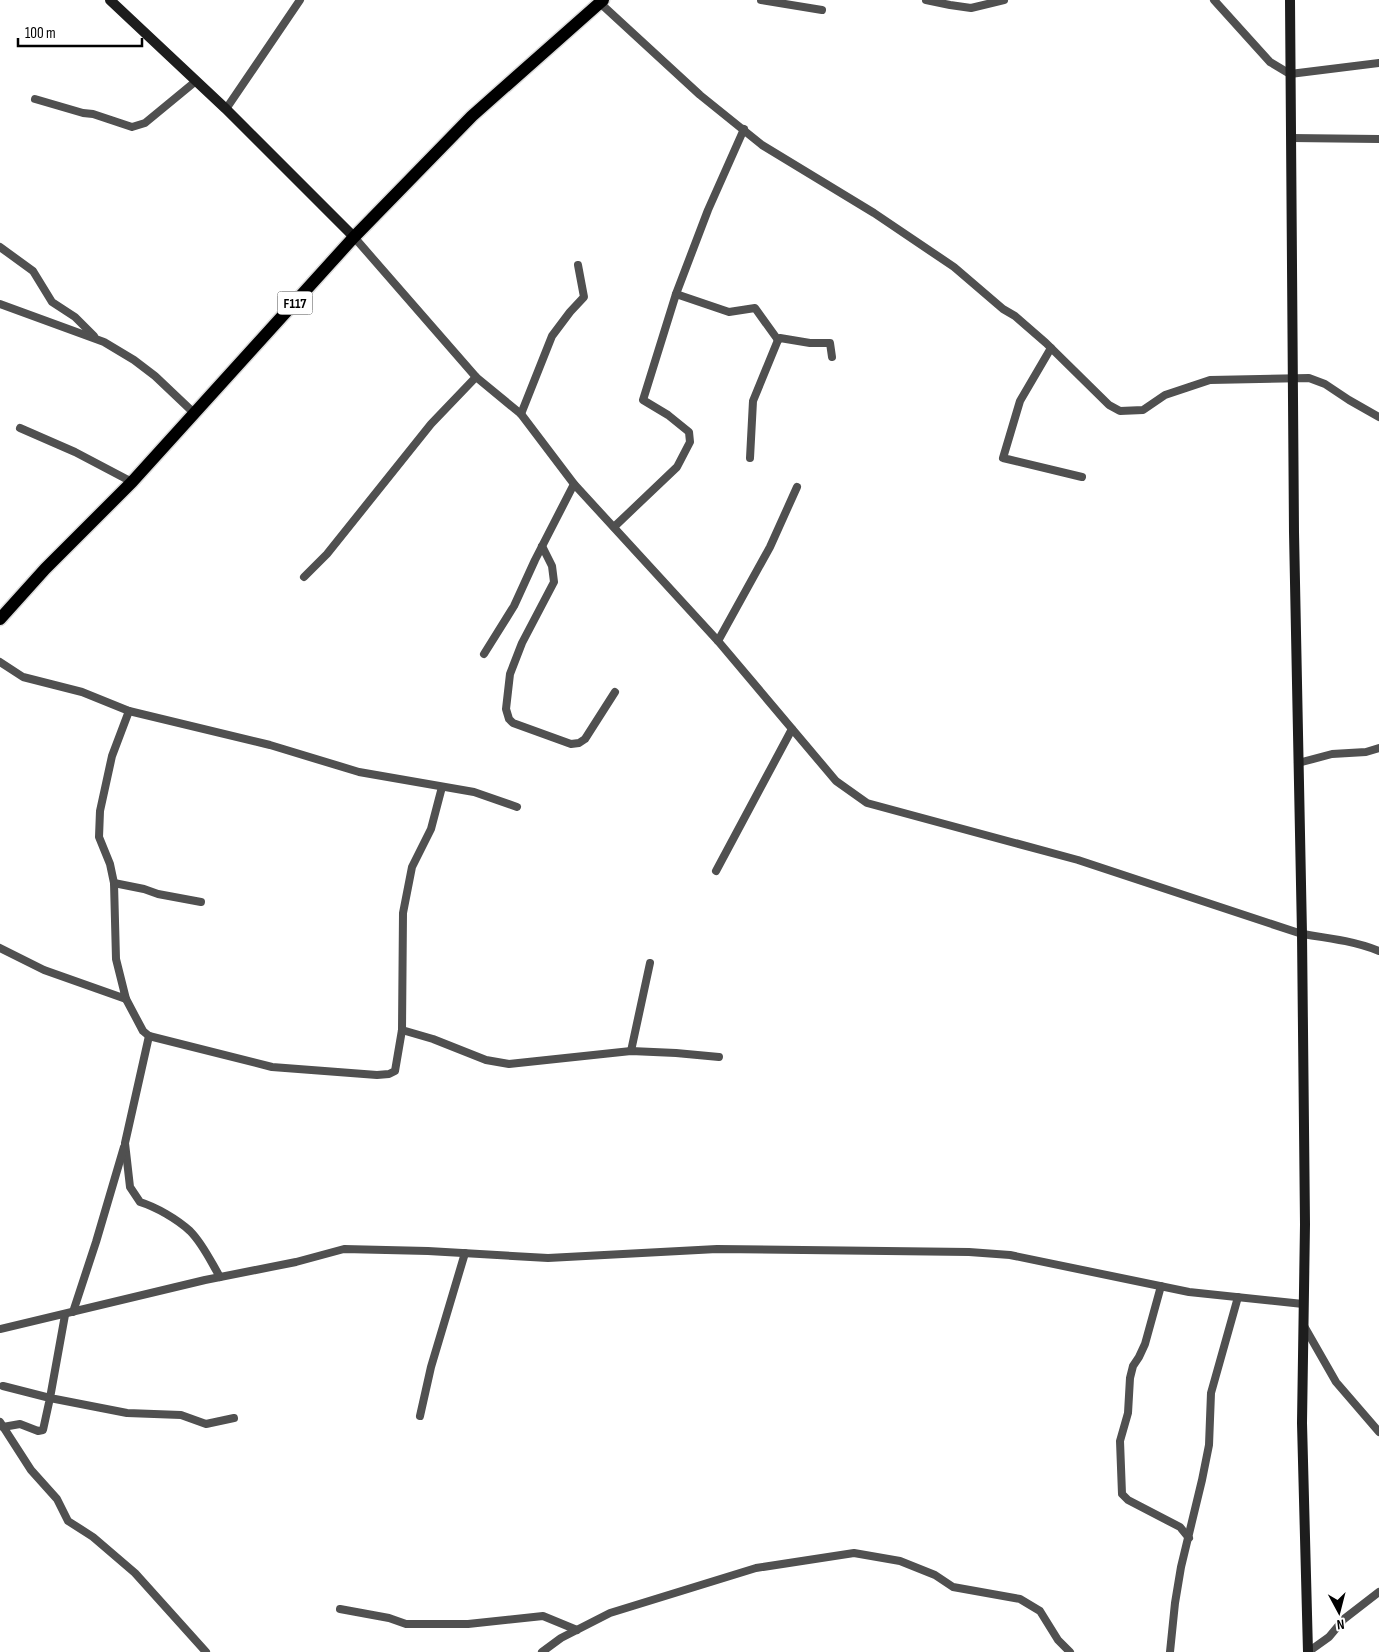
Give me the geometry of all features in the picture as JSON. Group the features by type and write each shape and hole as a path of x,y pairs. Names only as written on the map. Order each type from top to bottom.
{"main road":[{"path":"110,0 226,109 354,238"},
{"path":"1290,0 1293,378 1305,1224 1302,1423 1308,1652"},
{"name":"F117","path":"0,619 45,570 132,482 354,238 472,116 602,2"}],"street":[{"path":"226,109 300,0"},
{"path":"761,0 822,10"},
{"path":"926,0 950,6 970,8 1004,0"},
{"path":"1214,0 1270,62 1290,74 1379,63"},
{"path":"602,2 700,95 762,145 874,213 954,267 1003,310 1015,316 1051,348 1109,405 1120,411 1143,410 1165,395 1210,380 1309,378 1325,384 1379,417"},
{"path":"35,99 83,113 93,114 132,127 145,123 196,81"},
{"path":"614,527 677,467 690,442 689,432 668,415 643,400 676,294 708,210 744,129"},
{"path":"1291,138 1379,140"},
{"path":"354,238 476,377 521,414 574,484 718,641 836,781 867,802 1078,860 1302,934 1337,939 1379,951"},
{"path":"0,247 33,271 52,302 75,317 98,339"},
{"path":"521,414 552,336 584,297 578,265"},
{"path":"676,294 730,312 755,308 778,340"},
{"path":"0,304 98,339 134,360 194,413"},
{"path":"778,340 780,338 810,343 830,343 832,357"},
{"path":"750,458 753,401 778,340"},
{"path":"1051,348 1020,402 1003,458 1082,477"},
{"path":"304,577 327,554 430,424 476,377"},
{"path":"20,428 75,452 132,482"},
{"path":"484,654 514,606 574,484"},
{"path":"718,641 770,547 797,487"},
{"path":"542,546 552,566 554,582 522,643 510,674 506,709 509,719 513,723 570,744 579,743 585,738 615,692"},
{"path":"0,662 23,677 82,692 129,711 270,745 359,772 474,792 517,807"},
{"path":"129,711 112,756 100,811 99,837 110,864 114,883 116,959 126,1000 143,1031 149,1036 272,1067 377,1075 389,1074 395,1071 402,1030 403,913 412,867 431,829 442,787"},
{"path":"716,871 792,729"},
{"path":"1298,763 1332,754 1366,752 1379,748"},
{"path":"114,883 144,888 158,894 201,902"},
{"path":"0,948 44,970 126,1000"},
{"path":"631,1051 650,963"},
{"path":"402,1030 433,1039 486,1060 509,1064 631,1051 719,1057"},
{"path":"2,1424 20,1424 38,1431 43,1430 69,1313 96,1242 125,1143 149,1036"},
{"path":"125,1143 130,1187 140,1202 154,1207 190,1231 202,1245 220,1277"},
{"path":"0,1329 220,1277 296,1262 344,1249 548,1258 717,1249 969,1252 1010,1255 1189,1292 1303,1304"},
{"path":"420,1416 431,1367 465,1253"},
{"path":"1161,1286 1144,1344 1139,1358 1133,1366 1130,1378 1128,1413 1120,1441 1122,1494 1128,1500 1180,1527 1189,1538"},
{"path":"1170,1652 1181,1567 1209,1445 1211,1393 1238,1297"},
{"path":"1303,1326 1336,1382 1379,1432"},
{"path":"3,1386 50,1398 127,1413 180,1415 206,1424 234,1418"},
{"path":"2,1424 31,1470 57,1499 68,1521 94,1537 134,1573 206,1652"},
{"path":"542,1652 561,1638 610,1613 756,1568 854,1553 900,1561 935,1575 953,1586 1020,1599 1040,1611 1058,1640 1070,1652"},
{"path":"1308,1652 1329,1637 1344,1619 1379,1592"},
{"path":"340,1609 389,1618 406,1624 468,1624 542,1616 577,1630"}]}
